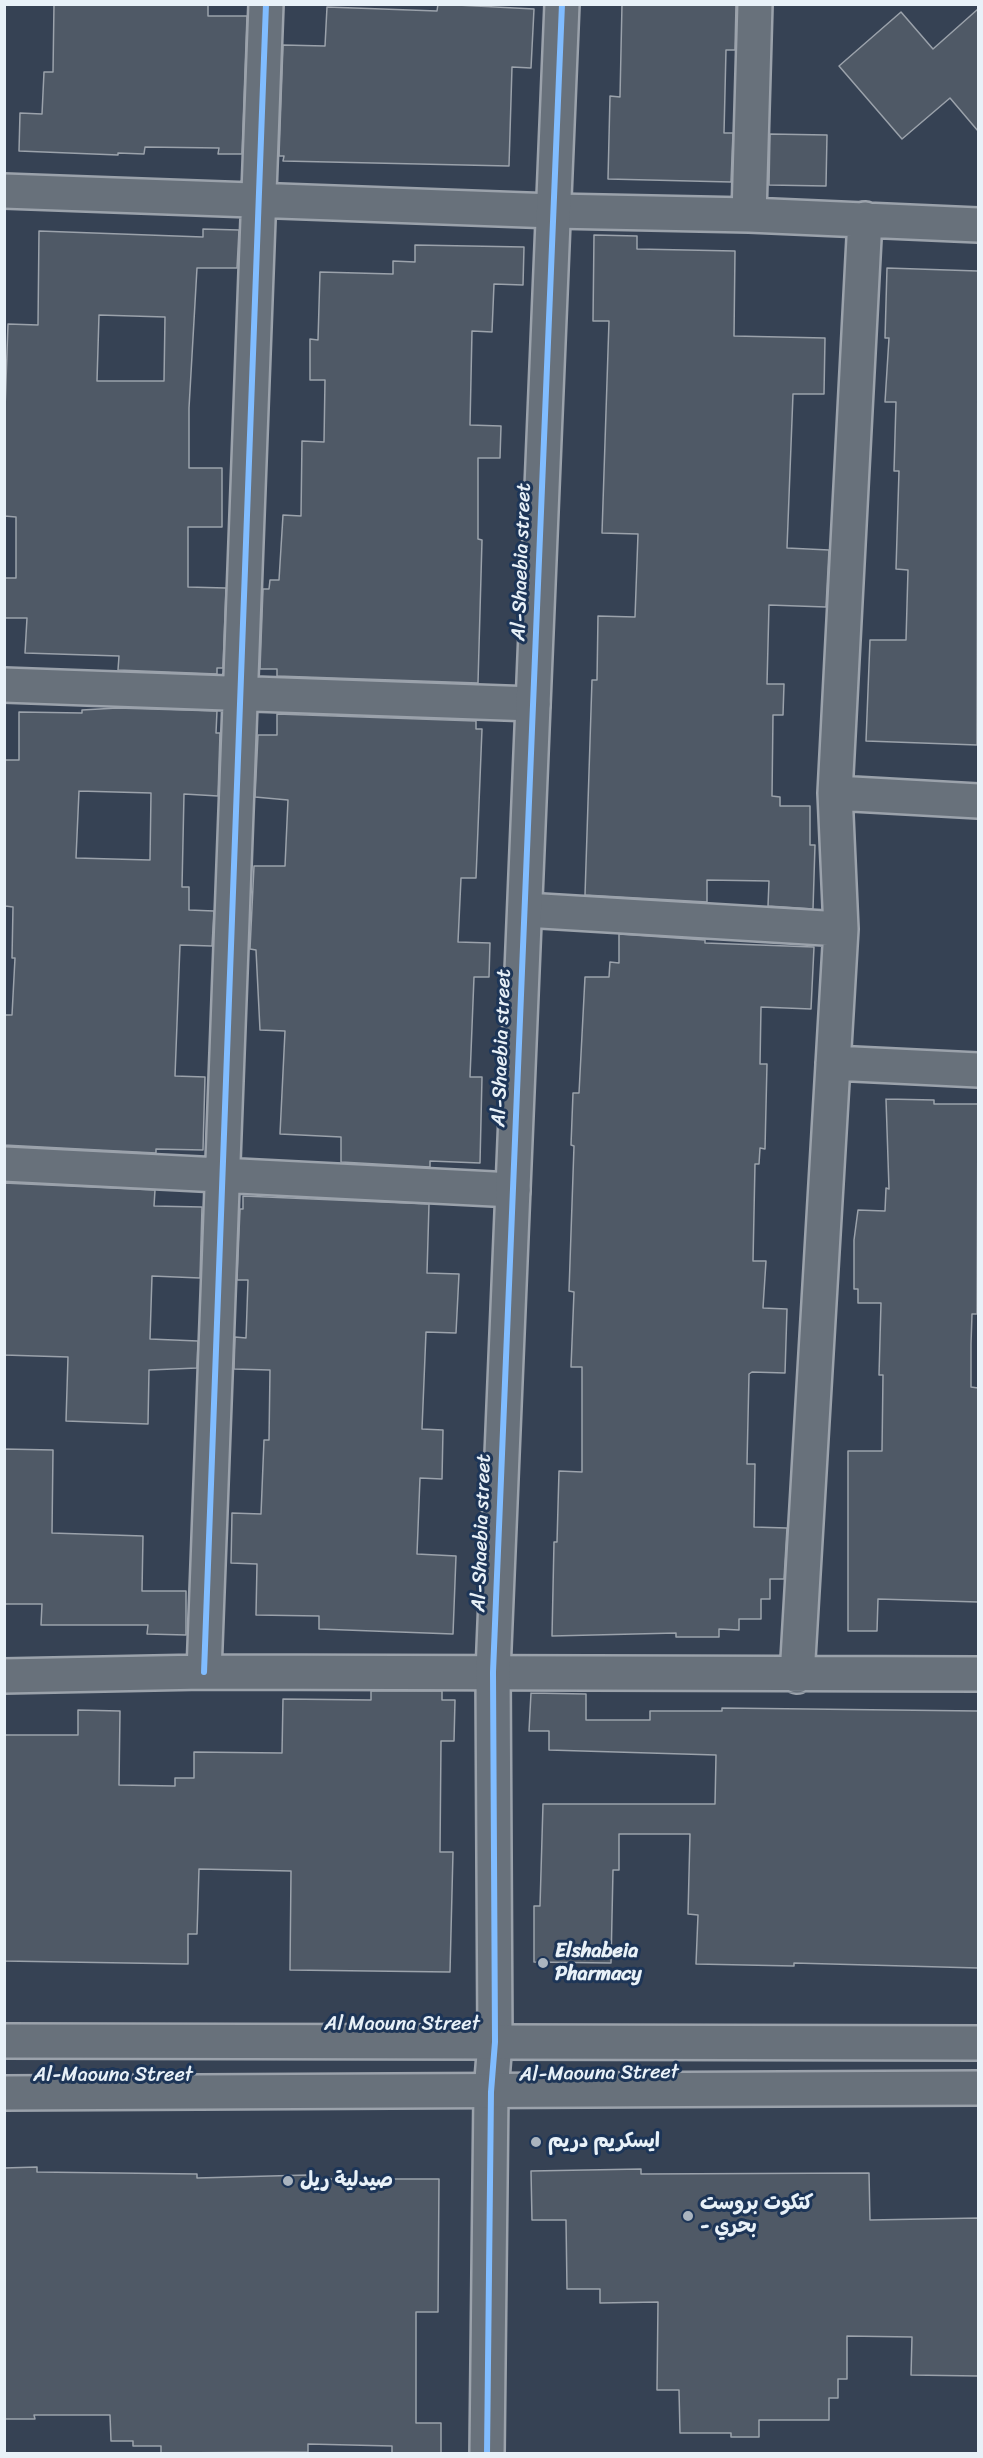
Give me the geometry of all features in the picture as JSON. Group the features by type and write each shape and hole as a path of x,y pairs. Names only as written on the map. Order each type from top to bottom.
{"main road":[{"path":"204,1672 266,4"},
{"name":"Al-Shaebia street","path":"487,2454 491,2092 495,2042 493,1672 562,4"},
{"path":"749,215 755,4"},
{"path":"4,190 554,211 864,219 978,225"},
{"path":"797,1676 841,929 835,793 864,219"},
{"path":"4,685 533,704"},
{"path":"835,793 978,801"},
{"path":"525,910 841,929"},
{"path":"833,1063 978,1070"},
{"path":"4,1164 513,1190"},
{"path":"4,1676 204,1672 493,1672 797,1676 978,1674"},
{"name":"Al Maouna Street","path":"4,2041 978,2043"},
{"name":"Al-Maouna Street","path":"4,2093 978,2088"}],"building":[{"path":"54,4 208,4 208,16 247,16 242,154 218,154 219,148 145,147 144,154 118,153 118,155 19,151 20,113 42,114 44,72 53,72"},
{"path":"438,4 534,9 531,68 512,67 509,166 283,161 284,156 279,156 283,45 325,46 327,7 437,11"},
{"path":"622,4 736,4 735,50 726,50 724,133 733,133 731,182 608,179 610,96 620,97"},
{"path":"978,9 978,131 950,98 902,139 839,66 901,12 933,49"},
{"path":"770,134 827,135 826,186 769,185"},
{"path":"203,229 239,230 237,268 197,268 189,408 189,468 222,468 222,527 188,527 188,587 226,588 223,668 217,668 217,674 118,670 119,656 25,653 27,618 4,618 4,578 16,578 16,517 4,516 4,438 8,324 38,325 39,231 203,237","holes":["99,315 165,317 164,381 97,381"]},
{"path":"594,235 637,236 637,249 735,251 734,336 825,338 824,394 793,394 787,548 829,550 826,607 769,605 767,684 784,684 783,715 773,715 772,796 780,797 780,806 810,806 810,845 815,845 813,909 768,906 769,881 707,880 707,902 585,895 592,680 597,680 598,616 635,617 638,534 602,533 609,321 593,321"},
{"path":"415,245 524,247 523,285 494,284 492,332 472,331 470,425 501,426 500,458 478,458 478,539 482,540 478,683 277,676 277,669 260,669 263,589 269,589 270,580 279,580 283,515 301,516 302,441 324,442 325,380 310,380 310,339 318,340 320,272 393,274 393,261 415,262"},
{"path":"887,268 978,271 977,745 866,741 870,640 906,640 908,570 896,569 899,471 894,471 896,402 885,402 889,338 885,338"},
{"path":"117,708 217,711 216,733 220,733 218,796 184,794 182,887 189,887 189,910 214,911 212,946 180,945 175,1076 205,1077 203,1150 156,1149 156,1153 4,1145 4,1015 12,1015 15,958 12,958 13,907 5,906 4,760 19,760 19,712 82,713 82,710","holes":["79,791 151,793 150,860 76,858"]},
{"path":"277,714 476,721 476,729 482,729 476,878 461,878 458,942 490,943 489,977 474,977 470,1077 482,1077 480,1163 430,1161 430,1167 341,1162 341,1137 280,1134 285,1031 260,1030 256,950 250,949 254,866 285,866 288,800 255,797 258,735 277,735"},
{"path":"619,934 705,940 705,943 814,947 811,1009 761,1007 760,1064 767,1064 765,1149 760,1148 759,1164 755,1164 753,1261 766,1261 763,1308 787,1309 785,1373 752,1372 749,1374 747,1464 755,1464 754,1527 787,1528 784,1579 770,1579 770,1599 761,1599 761,1619 739,1619 739,1630 719,1629 719,1637 676,1637 676,1633 552,1636 554,1542 557,1542 559,1471 582,1472 582,1367 571,1367 574,1292 569,1291 574,1146 571,1145 573,1093 579,1093 585,977 609,977 610,962 619,963"},
{"path":"886,1099 934,1100 934,1104 978,1104 977,1314 972,1314 971,1387 978,1388 978,1602 878,1599 877,1631 848,1631 848,1451 882,1451 883,1375 879,1375 881,1303 858,1303 858,1289 854,1289 854,1240 858,1210 885,1211 886,1188 889,1189"},
{"path":"4,1183 155,1190 154,1206 202,1207 200,1278 152,1276 150,1339 198,1341 197,1368 149,1370 148,1424 66,1421 68,1357 4,1355"},
{"path":"243,1196 429,1204 427,1273 459,1274 456,1333 426,1332 422,1429 443,1430 442,1479 420,1478 417,1554 456,1556 453,1634 319,1629 319,1616 256,1615 257,1564 231,1563 232,1513 261,1514 264,1440 269,1440 270,1370 234,1369 235,1337 246,1338 248,1280 237,1280 240,1209 243,1209"},
{"path":"4,1449 53,1450 52,1533 143,1536 142,1591 186,1591 186,1635 147,1634 148,1625 41,1625 42,1604 4,1604"},
{"path":"371,1691 442,1691 442,1700 455,1700 454,1741 441,1741 440,1852 453,1852 450,1972 290,1970 291,1871 199,1869 197,1934 188,1934 188,1964 4,1961 4,1735 78,1735 78,1710 120,1711 119,1785 175,1786 175,1778 194,1778 194,1752 282,1753 283,1699 371,1700"},
{"path":"531,1693 586,1694 586,1720 650,1720 650,1711 722,1711 722,1708 978,1711 978,1968 794,1963 794,1966 696,1964 698,1915 688,1914 690,1834 619,1834 619,1870 613,1870 611,1963 534,1962 534,1906 540,1906 543,1804 715,1804 716,1755 549,1750 549,1731 529,1731"},
{"path":"37,2167 37,2172 197,2174 197,2178 307,2175 307,2179 439,2179 438,2312 416,2312 416,2423 441,2423 441,2453 392,2453 392,2446 308,2444 308,2452 161,2453 161,2446 133,2446 133,2441 111,2441 110,2415 34,2415 35,2419 4,2419 4,2168"},
{"path":"641,2169 641,2174 869,2173 870,2220 978,2218 978,2376 911,2375 912,2337 847,2336 847,2379 838,2379 838,2398 829,2398 829,2420 759,2420 759,2437 731,2437 731,2433 680,2433 679,2390 657,2390 658,2302 600,2303 600,2289 567,2289 566,2220 532,2220 531,2171"}],"cycle path":[{"path":"204,1672 266,4"},
{"path":"487,2454 491,2092 495,2042 493,1672 562,4"}],"place":[{"name":"Elshabeia Pharmacy","path":"543,1963"},
{"name":"ايسكريم دريم","path":"536,2142"},
{"name":"صيدلية ريل","path":"288,2181"},
{"name":"كتكوت بروست - بحري","path":"688,2216"}]}
